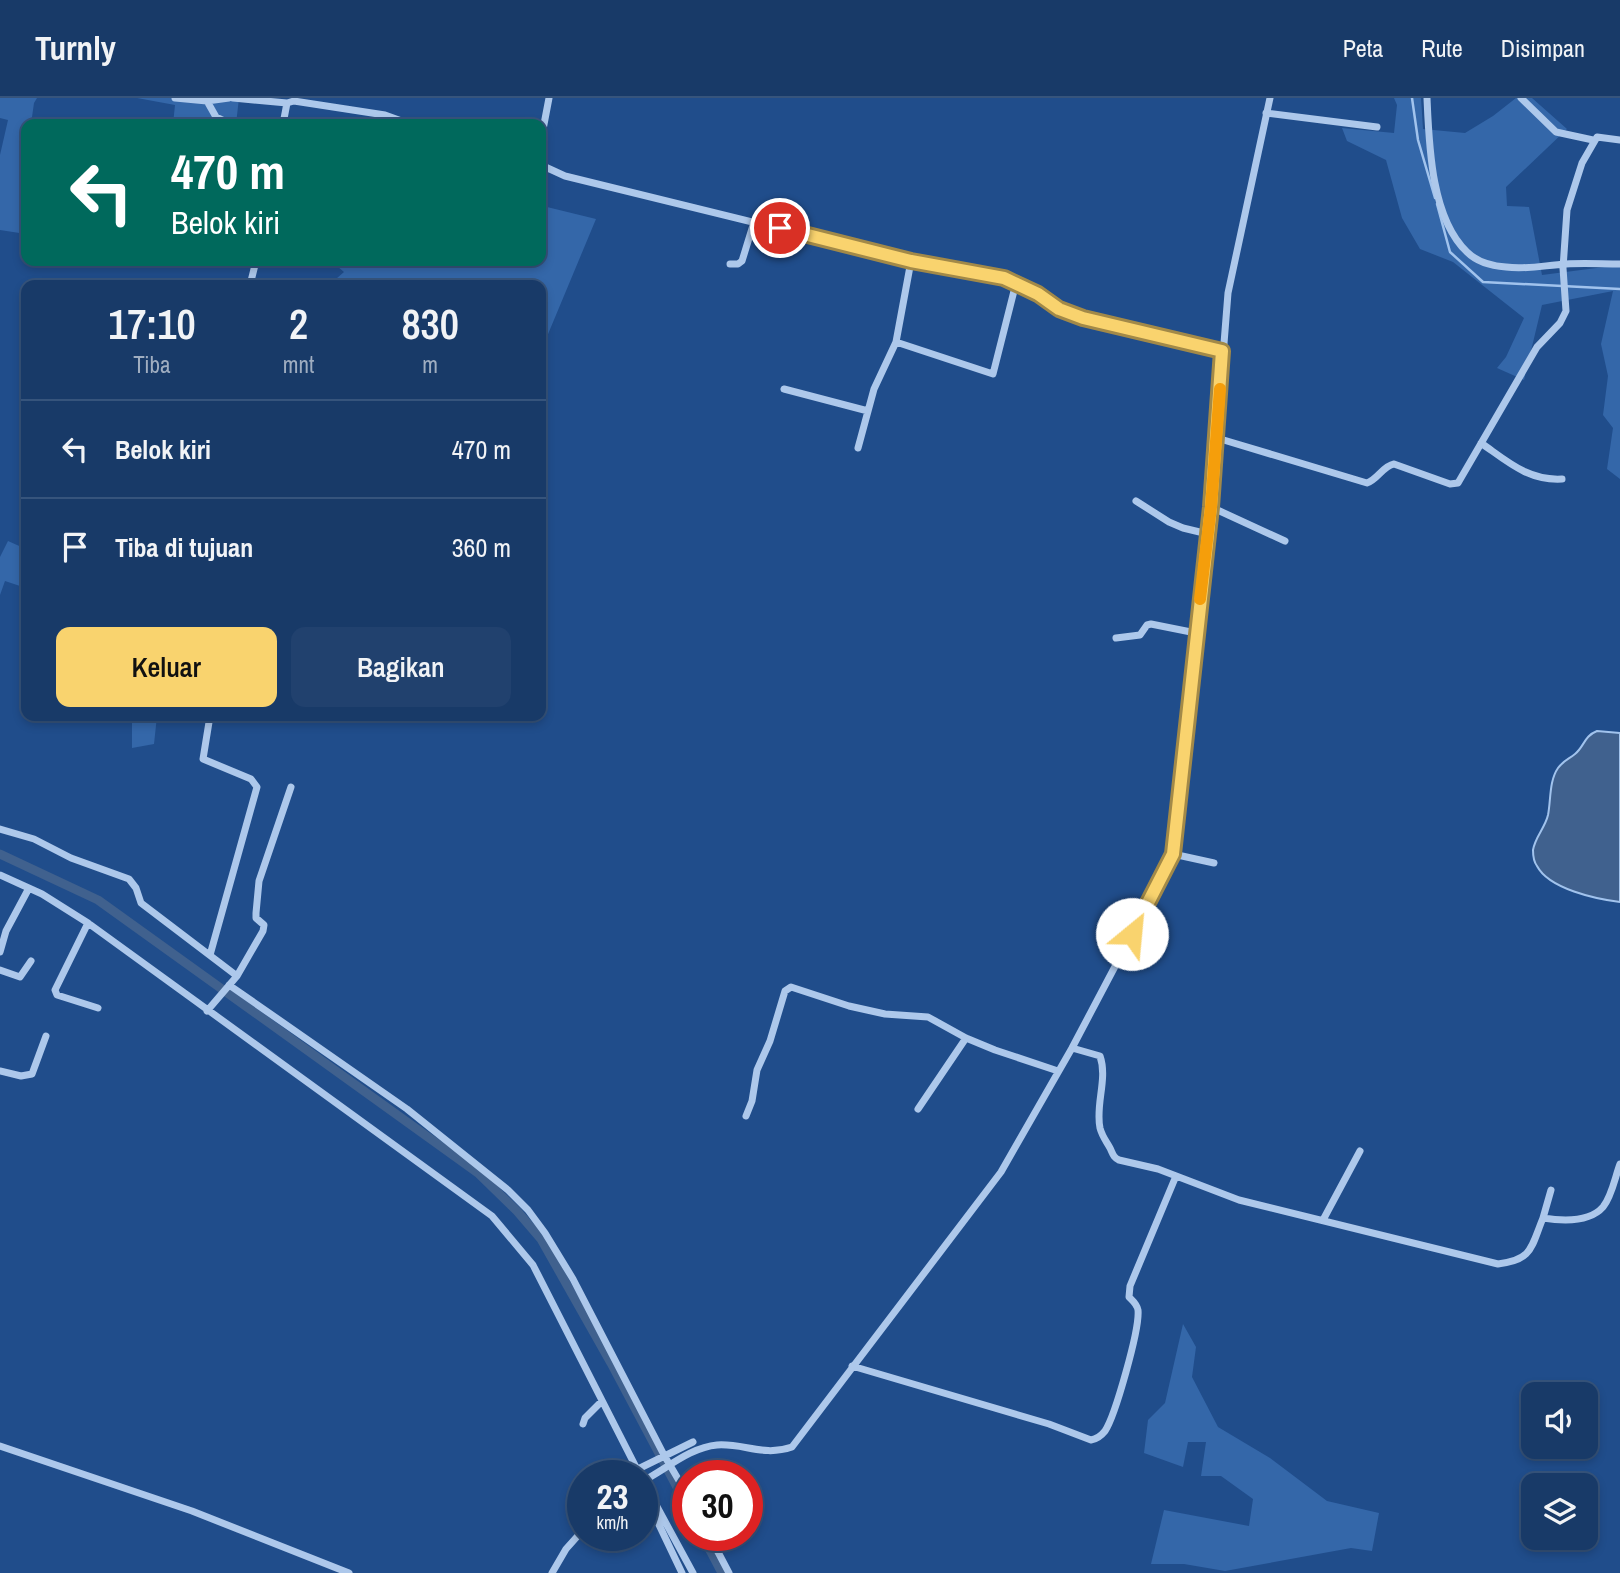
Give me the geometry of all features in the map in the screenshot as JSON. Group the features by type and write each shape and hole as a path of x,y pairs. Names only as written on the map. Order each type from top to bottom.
{"street":[{"path":"176,98 294,102 386,115 394,119"},
{"path":"545,119 549,98"},
{"path":"658,1470 716,1445 766,1452 792,1447 1001,1172 1072,1048 1173,854 1211,507 1230,279 1270,98"},
{"path":"1427,98 1430,160 1440,206 1462,247 1480,261 1494,265 1533,268 1620,263"},
{"path":"1521,98 1556,132 1592,140 1602,136 1620,140"},
{"path":"206,101 220,119"},
{"path":"284,119 287,103"},
{"path":"1266,113 1377,127"},
{"path":"1217,438 1367,483 1394,464 1454,485 1458,483 1537,347 1560,323 1566,311 1563,266 1567,210 1592,140"},
{"path":"546,167 565,176 911,261 1004,278 1038,294 1059,309 1083,318 1222,351"},
{"path":"730,264 742,261 754,222"},
{"path":"858,448 874,389 896,342 911,261"},
{"path":"896,342 993,374 1016,284"},
{"path":"784,389 868,411"},
{"path":"1480,443 1525,474 1547,480 1562,479"},
{"path":"1136,501 1169,522 1208,534"},
{"path":"1211,507 1285,541"},
{"path":"1115,638 1140,635 1147,625 1151,624 1196,633"},
{"path":"209,721 203,759 251,779 257,787 210,955"},
{"path":"210,1008 237,976 263,930 264,925 256,918 259,881 291,787"},
{"path":"0,829 34,839 71,858 129,879 136,888 141,904 237,976"},
{"path":"1173,854 1214,863"},
{"path":"0,875 42,894 88,923 210,1008 492,1216 533,1265 635,1460"},
{"path":"0,952 6,931 29,888"},
{"path":"88,923 55,990 57,995 98,1008"},
{"path":"0,970 20,977 31,961"},
{"path":"227,987 407,1109 508,1190 528,1210 573,1279 672,1471"},
{"path":"746,1116 752,1101 757,1070 788,988 805,990 849,1006 885,1014 928,1017 995,1051 1058,1070"},
{"path":"0,1071 21,1076 32,1074 47,1036"},
{"path":"918,1109 966,1038"},
{"path":"1072,1048 1090,1052 1100,1056 1102,1060 1099,1125 1114,1157 1176,1176 1239,1200 1448,1254 1498,1264 1517,1262 1530,1252 1551,1189"},
{"path":"1323,1220 1360,1151"},
{"path":"1543,1218 1574,1220 1598,1212 1606,1202 1620,1164"},
{"path":"852,1366 1049,1424 1091,1440 1096,1439 1105,1430 1116,1404 1135,1338 1138,1312 1136,1304 1129,1297 1130,1286 1176,1176"},
{"path":"583,1424 585,1418 602,1401"},
{"path":"658,1461 692,1442"},
{"path":"0,1446 192,1511 349,1573"},
{"path":"658,1505 692,1573"},
{"path":"658,1523 682,1573"},
{"path":"552,1573 567,1548"},
{"path":"717,1551 729,1573"}],"shaded area":[{"path":"0,98 37,98 32,119 21,119 21,233 0,230 0,155 8,120 0,118"},
{"path":"137,98 239,98 237,119 174,119 175,105"},
{"path":"1394,98 1421,98 1423,129 1465,133 1516,98 1532,98 1567,129 1506,187 1507,206 1529,207 1542,275 1620,265 1620,479 1607,469 1613,428 1603,415 1608,376 1601,344 1613,291 1542,305 1524,380 1497,368 1506,357 1524,318 1453,262 1420,249 1402,218 1386,160 1347,141 1342,128 1394,133 1397,105"},
{"path":"547,207 596,219 546,339 546,280 335,280 344,272 337,266 546,266"},
{"path":"8,541 21,547 21,586 5,581 0,595 0,557"},
{"path":"132,721 156,721 154,744 132,748"},
{"path":"1597,731 1620,733 1620,902 1562,887 1543,874 1533,857 1534,845 1548,815 1555,773 1589,736"},
{"path":"1183,1324 1196,1347 1192,1377 1218,1427 1270,1458 1327,1501 1379,1513 1372,1551 1351,1548 1225,1571 1184,1564 1151,1564 1164,1510 1249,1526 1253,1499 1221,1476 1201,1476 1206,1442 1188,1442 1183,1467 1144,1453 1148,1420 1165,1403"}],"waterway":[{"path":"1412,98 1418,140 1435,198"},
{"path":"1437,204 1450,252 1483,282 1620,289"},
{"path":"0,854 98,900 478,1173 541,1239 672,1478"},
{"path":"710,1551 722,1573"}],"slow traffic":[{"path":"1200,599 1211,507 1220,389"}],"route":[{"path":"780,228 911,261 1004,278 1038,294 1059,309 1083,318 1222,351 1211,507 1173,854 1132,934"}]}
